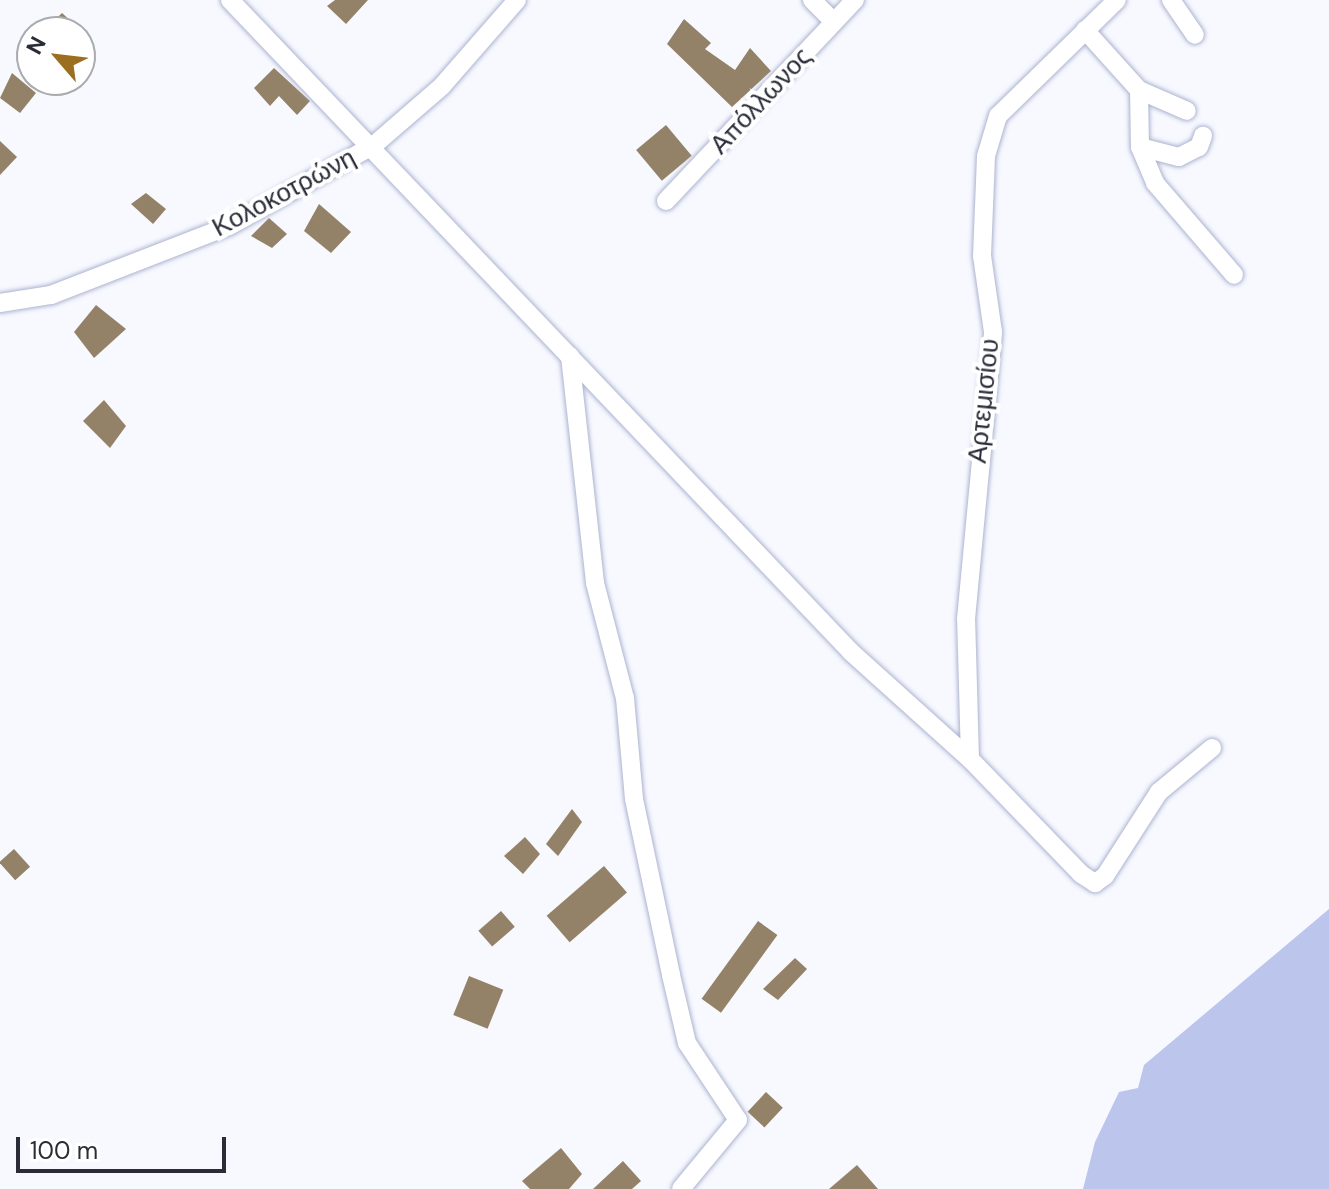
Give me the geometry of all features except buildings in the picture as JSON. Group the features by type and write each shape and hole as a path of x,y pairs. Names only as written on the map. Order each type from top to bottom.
{"street":[{"path":"230,0 374,145 851,652 970,759 1095,883 1159,792 1212,748"},
{"name":"Κολοκοτρώνη","path":"0,303 51,295 229,226 374,145 442,86 517,0"},
{"path":"812,0 834,22"},
{"name":"Απόλλωνος","path":"666,201 855,0"},
{"name":"Αρτεμισίου","path":"970,759 966,619 993,332 982,256 986,156 998,116 1117,0"},
{"path":"1171,0 1195,35"},
{"path":"1085,30 1139,90 1187,111"},
{"path":"1139,90 1140,147 1155,183 1234,275"},
{"path":"1140,147 1179,157 1199,147 1203,136"},
{"path":"570,353 595,583 625,698 634,799 671,975 687,1043 738,1120 681,1189"}],"shaded area":[{"path":"1329,909 1329,1189 1083,1189 1095,1142 1119,1092 1138,1088 1144,1065"}]}
